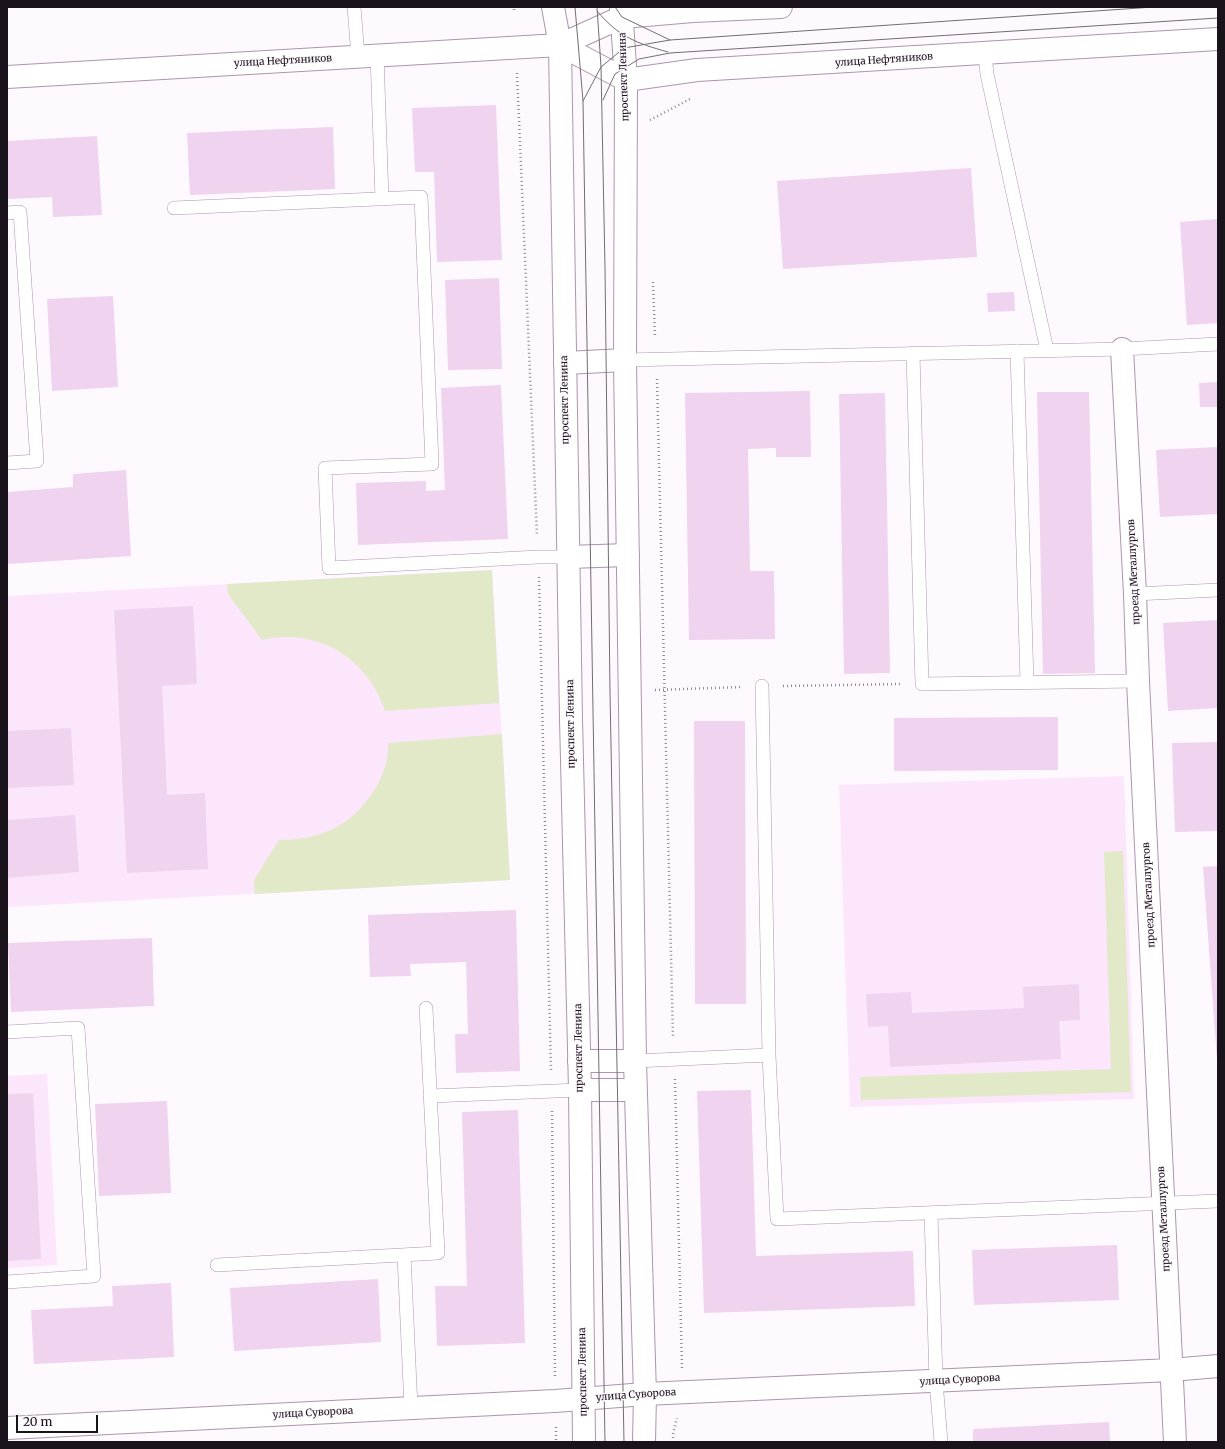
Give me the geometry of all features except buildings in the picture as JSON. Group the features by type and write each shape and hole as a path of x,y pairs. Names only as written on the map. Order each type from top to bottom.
{"main road":[{"name":"проспект Ленина","path":"553,7 560,45 570,719 580,1090 584,1442"},
{"name":"улица Нефтяников","path":"7,77 560,45 622,12 693,12 781,7"},
{"name":"проспект Ленина","path":"622,12 626,80 625,360 635,1061 645,1394 644,1442"},
{"name":"улица Нефтяников","path":"626,80 697,70 1218,39"},
{"path":"560,45 626,80"},
{"name":"проезд Металлургов","path":"1122,348 1175,1442"},
{"path":"565,363 625,360"},
{"path":"568,557 628,555"},
{"path":"579,1061 635,1061"},
{"path":"580,1090 636,1090"},
{"name":"улица Суворова","path":"7,1428 555,1401 683,1392 1171,1370 1218,1366"}],"lane":[{"path":"354,7 367,56 382,199"},
{"path":"985,54 989,82 1047,350"},
{"path":"174,208 421,197 432,464 325,468 329,568 538,557 568,557"},
{"path":"7,213 20,212 38,461 7,463"},
{"path":"625,360 1122,348 1218,344"},
{"path":"1017,350 1027,682"},
{"path":"914,353 922,684 1138,681"},
{"path":"1135,594 1218,590"},
{"path":"762,686 769,1055 777,1219 1218,1201"},
{"path":"217,1266 438,1253 426,1008"},
{"path":"7,1032 78,1028 94,1276 7,1282"},
{"path":"635,1061 769,1055"},
{"path":"430,1096 580,1090"},
{"path":"932,1213 936,1381 941,1442"},
{"path":"404,1255 411,1408"}],"path":[{"path":"517,71 538,557 551,1091 556,1442"},
{"path":"644,123 698,94"},
{"path":"652,281 656,360 683,1392 673,1434 673,1442"},
{"path":"762,686 922,684"}],"shaded area":[{"path":"492,570 510,880 7,907 7,596"},
{"path":"1124,776 1134,1099 850,1107 839,785"},
{"path":"47,1074 57,1265 7,1268 7,1076"}],"green space":[{"path":"492,570 499,703 385,711 377,692 366,676 353,662 338,651 321,643 302,638 282,637 262,640 228,594 227,584"},
{"path":"502,734 510,880 255,894 254,880 279,840 309,837 323,833 335,828 358,811 376,787 381,777 387,760 388,743"},
{"path":"1123,851 1131,1092 861,1100 860,1077 1111,1069 1104,852"}],"tram line":[{"path":"575,7 583,101 605,1442"},
{"path":"597,7 601,67 605,268 610,692 624,1442"},
{"path":"615,7 622,17 670,40"},
{"path":"583,101 601,67 624,48 670,40 1154,7"},
{"path":"597,11 613,27 629,38 668,52"},
{"path":"603,100 615,74 639,59 670,53 1218,18"}]}
